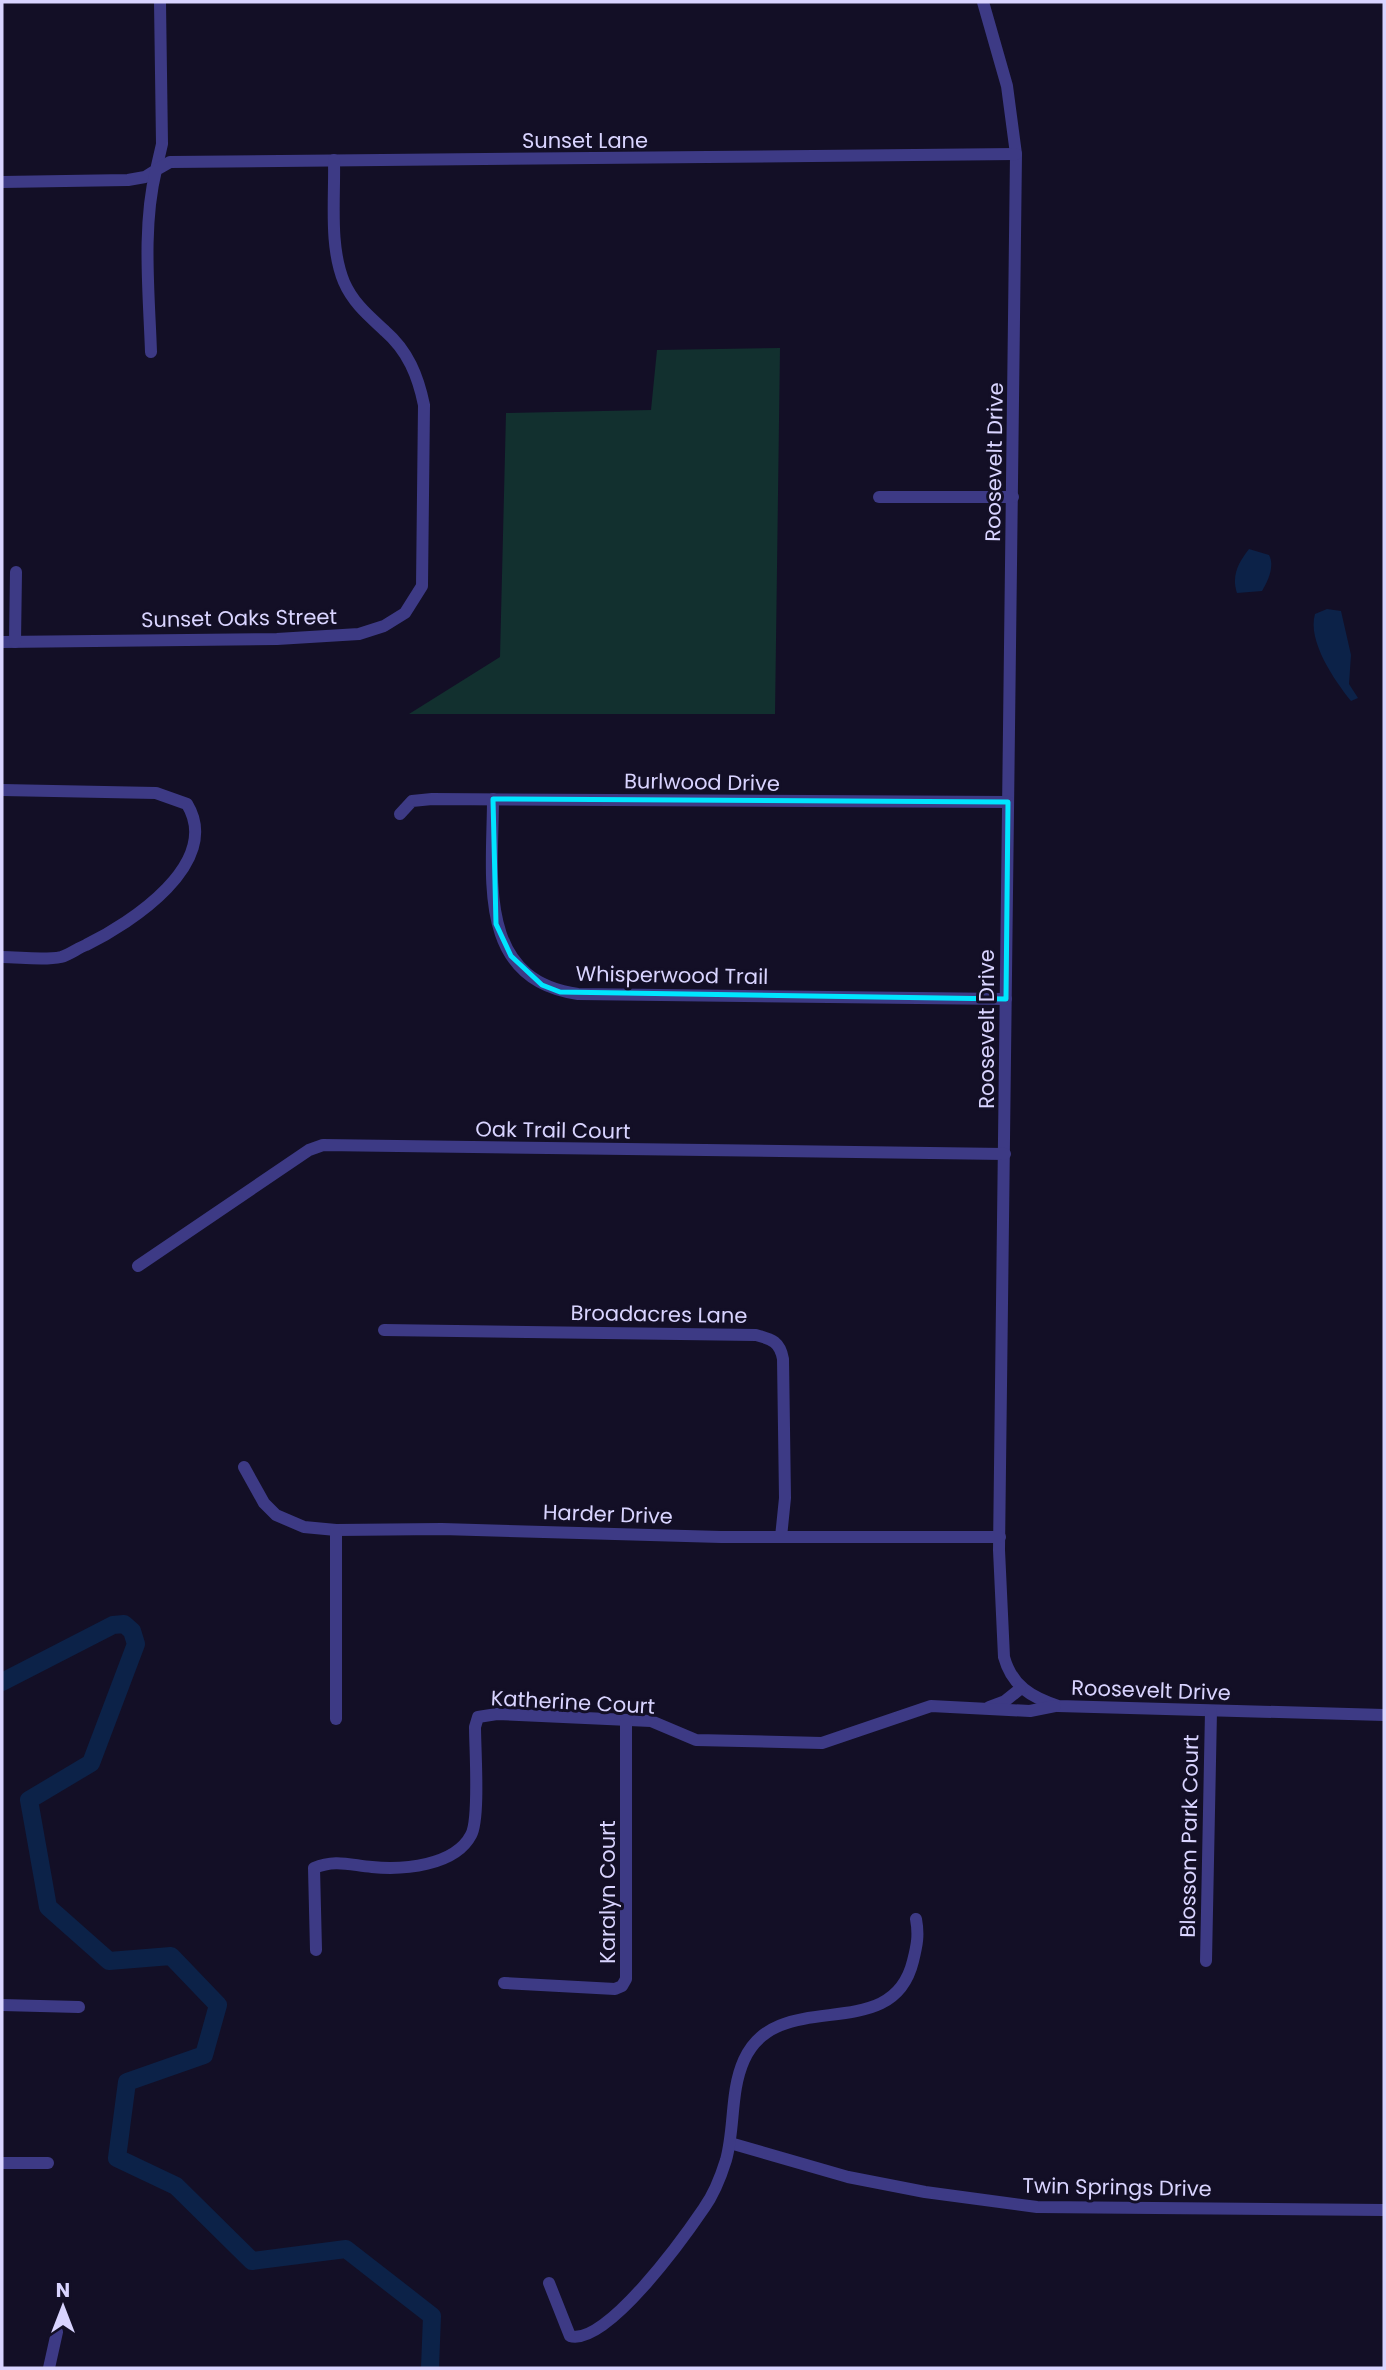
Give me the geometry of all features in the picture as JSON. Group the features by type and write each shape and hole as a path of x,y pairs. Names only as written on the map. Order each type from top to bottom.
{"street":[{"path":"151,352 148,275 152,186 162,145 160,2"},
{"name":"Roosevelt Drive","path":"983,2 1007,86 1016,154 1000,1537 1004,1657 1007,1669 1020,1689 1058,1706 1384,1715"},
{"name":"Sunset Lane","path":"2,183 128,180 145,177 170,162 187,160 822,158 1016,154"},
{"name":"Sunset Oaks Street","path":"8,642 277,639 359,634 396,621 414,604 422,586 424,405 419,382 408,358 354,300 344,283 337,250 334,160"},
{"path":"880,497 1013,496"},
{"path":"8,642 16,572"},
{"path":"2,790 156,793 187,804 196,820 190,856 156,900 101,938 62,957 2,957"},
{"name":"Burlwood Drive","path":"400,814 412,801 493,799 1008,802"},
{"name":"Whisperwood Trail","path":"493,799 493,900 496,924 511,956 542,985 578,994 1006,999"},
{"name":"Oak Trail Court","path":"138,1266 309,1150 323,1145 1005,1154"},
{"name":"Broadacres Lane","path":"384,1331 756,1335 775,1341 781,1348 783,1359 785,1498 781,1537"},
{"name":"Harder Drive","path":"244,1467 264,1503 276,1515 304,1527 336,1530 456,1529 781,1537 1000,1537"},
{"path":"336,1530 336,1719"},
{"name":"Katherine Court","path":"985,1708 1005,1701 1020,1689"},
{"name":"Katherine Court","path":"316,1950 314,1868 330,1861 375,1867 439,1861 452,1855 471,1836 475,1818 475,1727 478,1717 497,1714 651,1720 696,1740 822,1743 932,1706 1030,1711 1058,1706"},
{"name":"Blossom Park Court","path":"1206,1961 1211,1711"},
{"name":"Karalyn Court","path":"504,1983 615,1989 622,1986 626,1979 626,1720"},
{"path":"549,2283 570,2336 577,2338 595,2332 635,2297 705,2208 726,2161 739,2072 760,2036 771,2027 806,2017 850,2014 888,2001 909,1976 919,1937 916,1919"},
{"path":"2,2004 79,2007"},
{"name":"Twin Springs Drive","path":"730,2143 848,2177 925,2192 1038,2207 1384,2210"},
{"path":"2,2163 48,2163"},
{"path":"49,2368 57,2332"}],"highlighted area":[{"path":"493,799 1008,802 1006,999 560,992 542,985 511,956 496,924"}],"green space":[{"path":"780,348 775,714 409,714 500,657 506,413 651,410 657,350"}],"water":[{"path":"1249,549 1269,555 1270,573 1262,591 1237,593 1237,569"},
{"path":"1327,609 1341,611 1351,655 1349,684 1358,698 1351,701 1330,672 1315,636 1315,614"}],"waterway":[{"path":"2,1682 113,1625 124,1624 132,1631 136,1644 91,1763 29,1800 48,1907 109,1961 171,1956 218,2005 204,2055 127,2082 117,2158 176,2186 252,2261 346,2249 432,2316 430,2368"}]}
